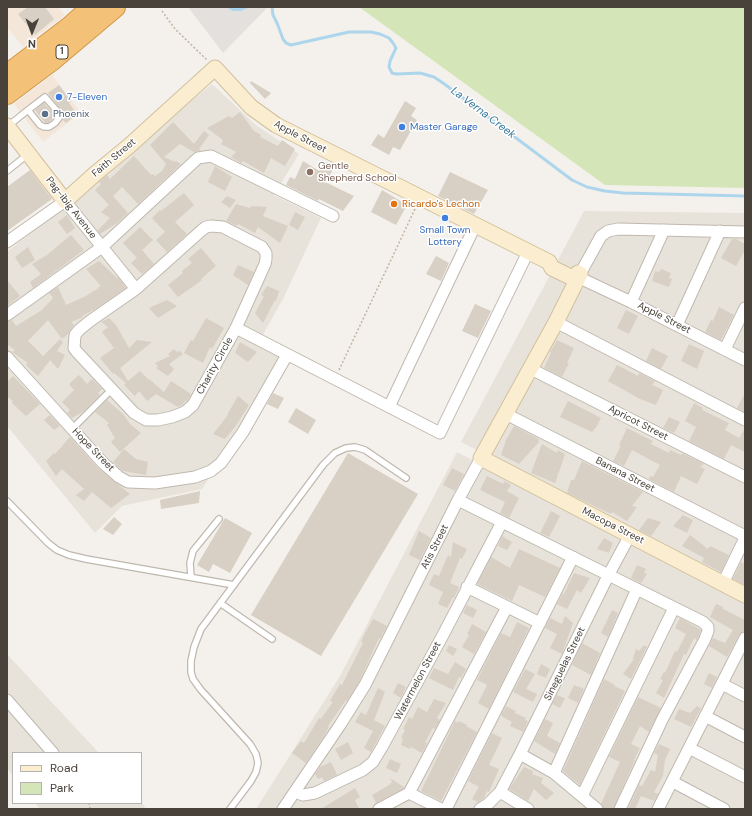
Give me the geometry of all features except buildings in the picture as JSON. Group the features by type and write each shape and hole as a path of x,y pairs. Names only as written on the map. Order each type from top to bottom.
{"highway":[{"name":"1","path":"7,94 76,31 92,7"},
{"name":"1","path":"7,75 115,7"}],"street":[{"name":"Apple Street","path":"215,68 251,107 276,125 528,252 549,262 555,261 580,277 745,360"},
{"name":"Faith Street","path":"7,242 65,201 129,146 215,68"},
{"name":"Pag-ibig Avenue","path":"7,126 136,290"},
{"path":"7,315 102,247 198,158 204,156 211,156 333,216"},
{"path":"389,407 475,226"},
{"name":"Charity Circle","path":"206,227 223,227 262,247 266,252 266,259 236,328 193,405 185,412 172,418 158,420 146,420 134,413 74,348 75,335 90,321 136,290 206,227"},
{"path":"580,277 601,236 608,231 618,229 745,232"},
{"path":"631,302 664,230"},
{"path":"677,325 720,231"},
{"path":"236,328 334,380 440,433 528,252"},
{"name":"Atis Street","path":"283,809 340,725 365,685 458,500 580,277"},
{"path":"725,350 745,308"},
{"path":"556,322 745,420"},
{"name":"Hope Street","path":"7,357 103,463 119,477 128,482 154,483 195,477 211,471 221,463 243,432 287,355"},
{"name":"Apricot Street","path":"531,369 745,477"},
{"name":"Banana Street","path":"506,414 745,537"},
{"name":"Macopa Street","path":"481,458 745,595"},
{"path":"458,500 610,574 703,622 708,627 705,639 662,720 620,809"},
{"name":"Watermelon Street","path":"295,792 303,795 315,793 361,771 370,765 386,741 502,522"},
{"name":"Sineguelas Street","path":"480,809 488,804 500,792 630,535"},
{"path":"723,583 745,537"},
{"path":"446,809 573,557"},
{"path":"467,587 540,623"},
{"path":"554,773 637,589"},
{"path":"379,809 409,793 506,607"},
{"path":"582,796 674,608"},
{"path":"658,809 744,642"},
{"path":"722,684 745,696"},
{"path":"7,700 52,752"},
{"path":"705,716 745,737"},
{"path":"689,748 745,777"},
{"path":"520,754 554,773 597,809"},
{"path":"673,782 724,809"},
{"path":"500,792 528,809"},
{"path":"409,793 441,809"}],"lane":[{"path":"7,126 45,97 58,112 59,118 49,127 44,127 40,125 28,110"},
{"path":"7,171 29,154"},
{"path":"72,429 112,389"},
{"path":"230,809 251,781 256,772 258,763 256,754 250,744 201,690 193,679 191,672 191,661 194,647 201,629 323,465 335,453 346,448 355,447 365,450 406,478"},
{"path":"7,501 48,543 57,550 69,555 234,585"},
{"path":"191,577 190,563 193,552 218,519"},
{"path":"220,603 272,640"}],"path":[{"path":"162,11 175,29 215,68"},
{"path":"334,380 421,198"}],"shaded area":[{"path":"7,7 58,7 65,15 23,47 7,27"},
{"path":"188,7 268,7 223,53"},
{"path":"52,75 81,113 43,142 14,104"},
{"path":"212,84 256,125 299,154 274,195 321,218 283,299 257,345 284,360 202,489 122,506 95,533 7,426 7,252"},
{"path":"584,211 745,213 745,588 626,529 461,442"},
{"path":"457,452 745,601 745,632 655,809 256,809 340,676"},
{"path":"745,645 745,809 662,809"},
{"path":"7,654 98,752 12,752 12,775 7,768"},
{"path":"142,803 146,809 40,809 36,804 142,804"}],"green space":[{"path":"359,7 745,7 745,188 605,185"}],"water":[{"path":"226,7 250,7 241,11 233,11"}],"waterway":[{"name":"La Verna Creek","path":"272,7 273,15 283,39 286,43 291,45 349,32 371,32 389,38 396,48 389,67 392,73 420,73 434,77 572,180 587,187 623,193 745,196"}],"place":[{"name":"7-Eleven","path":"59,97"},
{"name":"Phoenix","path":"45,114"},
{"name":"Master Garage","path":"402,127"},
{"name":"Gentle Shepherd School","path":"310,172"},
{"name":"Ricardo's Lechon","path":"394,204"},
{"name":"Small Town Lottery","path":"445,218"}]}
